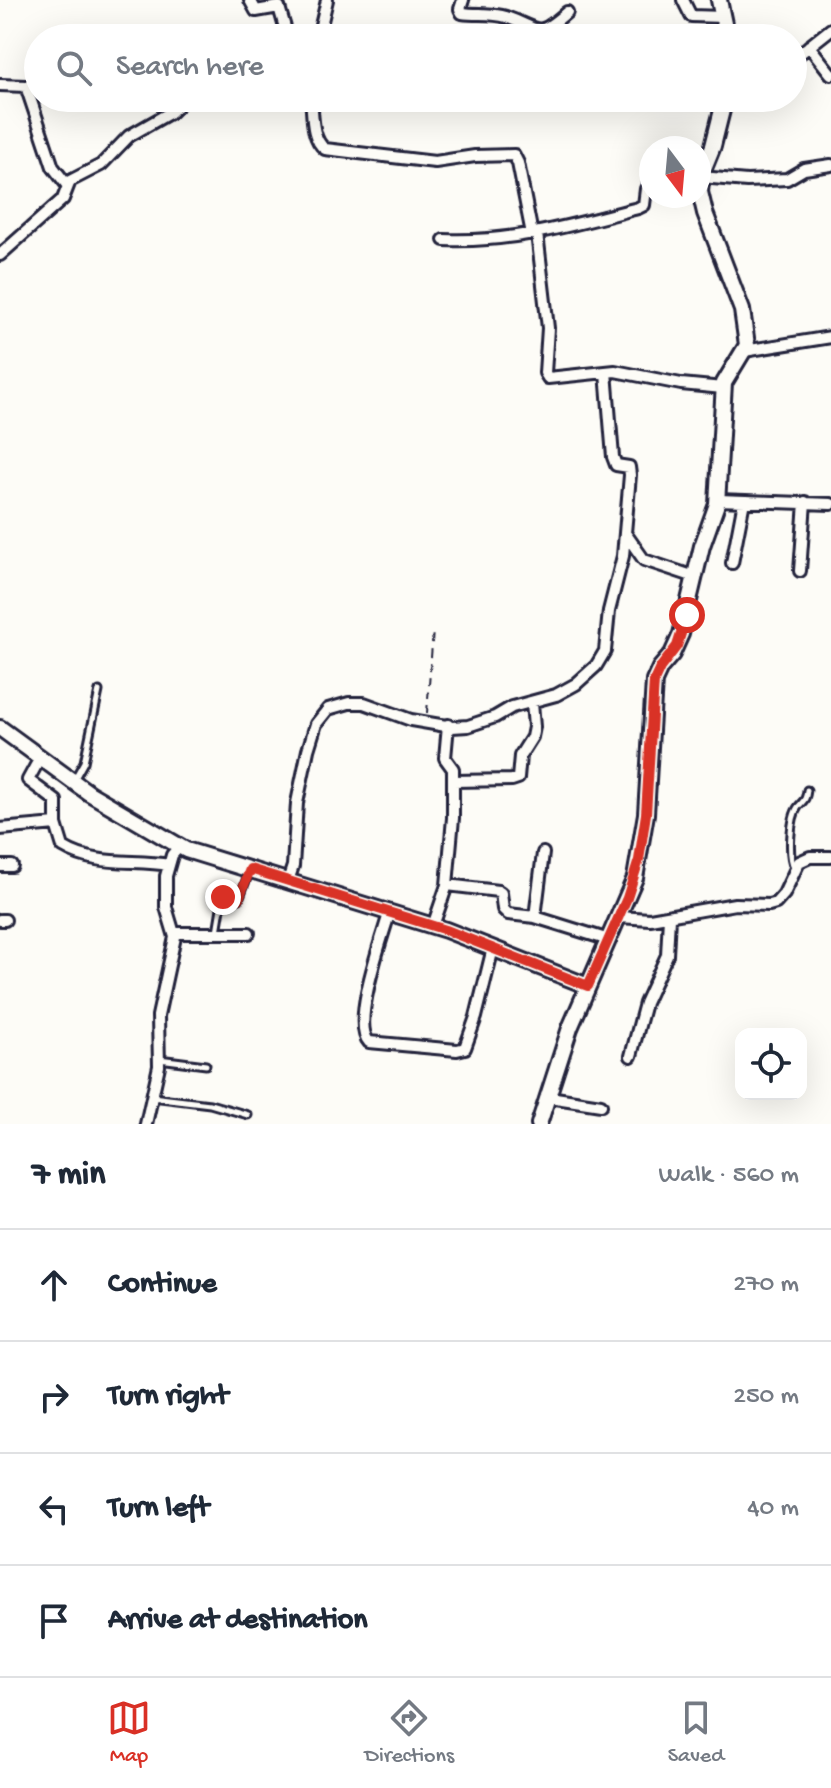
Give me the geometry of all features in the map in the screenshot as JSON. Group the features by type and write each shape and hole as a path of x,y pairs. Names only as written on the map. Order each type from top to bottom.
{"street":[{"path":"250,0 256,11 279,7 284,24"},
{"path":"321,24 327,0"},
{"path":"463,0 462,13 503,16 520,24"},
{"path":"683,0 691,16 724,17"},
{"path":"719,0 725,24"},
{"path":"553,24 567,12"},
{"path":"831,29 809,46 831,74"},
{"path":"0,85 24,86"},
{"path":"35,112 53,167 60,180 67,185"},
{"path":"0,255 63,199 67,185 101,165 129,136 171,112"},
{"path":"313,112 316,136 320,146 325,149 435,162 475,156 514,155 534,233 548,328 545,375 550,378 621,372 681,384 723,388"},
{"path":"711,150 722,112"},
{"path":"711,173 738,181 787,179 804,169 831,165"},
{"path":"444,240 483,241 534,233 639,207"},
{"path":"539,1124 570,1028 619,917 639,860 646,814 654,681 677,646 702,546 718,500 723,388 726,377 744,351 747,339 742,310 704,208"},
{"path":"744,351 831,337"},
{"path":"288,881 293,866 300,786 313,732 321,715 337,705 364,703 403,718 459,727 479,723 512,707 556,695 576,684 601,658 620,572 630,470 627,466 616,465 613,457 606,372"},
{"path":"718,500 831,504"},
{"path":"732,563 744,501"},
{"path":"800,571 805,502"},
{"path":"625,533 644,560 695,577"},
{"path":"453,781 518,778 520,756 532,737 534,727 532,703"},
{"path":"433,926 447,885 453,818 453,769 445,760 448,725"},
{"path":"0,728 36,763 72,781 172,857"},
{"path":"36,763 28,779 55,799 61,845 77,854 108,862 172,857 288,881 433,926 588,986"},
{"path":"0,829 56,824"},
{"path":"535,917 543,853"},
{"path":"146,1124 159,1059 158,1016 174,946 174,933 166,907 172,857"},
{"path":"619,917 650,919 725,905 761,906 776,903 784,894 794,868 804,859 831,857"},
{"path":"447,885 498,891 503,909 508,914 535,917 609,940"},
{"path":"389,914 368,983 363,1031 369,1042 457,1050 465,1048 482,997 493,948"},
{"path":"631,1056 645,1003 667,955 669,917"},
{"path":"174,933 249,933"},
{"path":"549,1097 601,1105"}],"lane":[{"path":"72,781 84,762 99,691"},
{"path":"794,868 789,852 797,810 804,803 807,790"},
{"path":"217,933 224,895 236,900 249,874"},
{"path":"159,1059 206,1065"},
{"path":"152,1097 210,1104 248,1115"}],"path":[{"path":"426,721 433,630"}],"route":[{"path":"223,897 239,899 250,869 446,930 588,986 635,878 646,814 654,681 677,646 687,615"}]}
